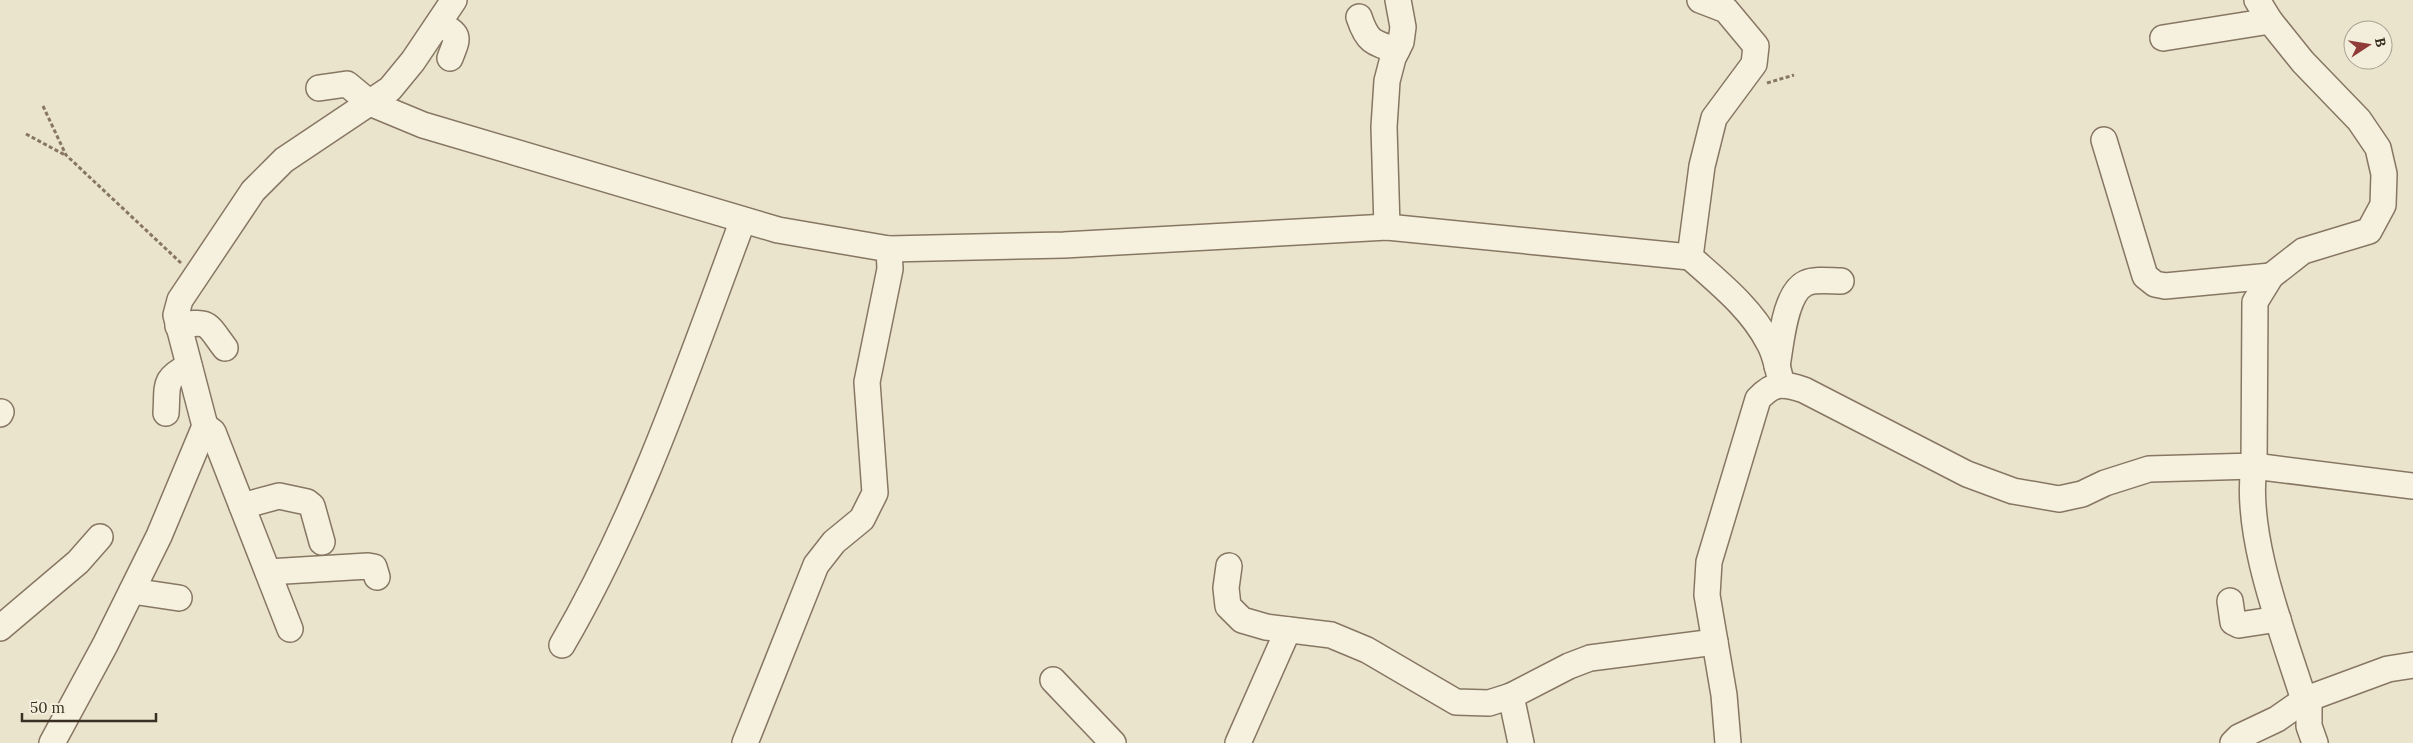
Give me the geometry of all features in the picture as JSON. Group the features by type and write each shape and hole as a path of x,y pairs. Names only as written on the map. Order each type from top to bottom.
{"street":[{"path":"52,743 159,536 205,426 178,326 176,315 180,300 253,191 284,160 390,89 412,61 454,0"},
{"path":"1690,257 1702,166 1714,118 1754,64 1756,46 1726,10 1700,0"},
{"path":"2257,0 2270,21 2303,62 2359,120 2378,148 2384,174 2383,205 2368,231 2303,251 2271,276 2255,302 2254,466 2252,484 2256,535 2278,619 2306,699 2309,726 2315,743"},
{"path":"1387,227 1384,127 1387,81 1393,58 1402,42 1405,5"},
{"path":"1359,17 1365,34 1370,39 1377,45 1397,50"},
{"path":"2162,38 2270,21"},
{"path":"439,23 456,33 458,39 450,58"},
{"path":"319,88 346,84 370,103 423,125 778,230 889,249 1064,245 1387,227 1690,257 1731,293 1755,320 1770,345 1779,375 1804,390 1967,474 2013,491 2059,499 2082,494 2105,483 2149,470 2254,466 2413,486"},
{"path":"2104,140 2145,276 2154,284 2165,286 2271,276"},
{"path":"562,645 627,520 743,220"},
{"path":"745,743 816,565 834,542 868,511 875,493 867,382 890,269 889,249"},
{"path":"1728,743 1724,695 1707,595 1709,562 1758,399 1779,375 1787,312 1796,290 1807,283 1841,281"},
{"path":"178,326 201,322 206,323 225,348"},
{"path":"166,413 168,382 174,373 189,366"},
{"path":"205,426 213,432 290,629"},
{"path":"242,506 279,496 307,502 312,506 322,542"},
{"path":"0,628 78,562 100,537"},
{"path":"268,572 368,566 374,567 377,577"},
{"path":"1229,566 1226,588 1228,606 1242,620 1288,630 1331,635 1367,650 1456,702 1488,703 1511,696 1569,666 1590,658 1715,642"},
{"path":"132,591 179,598"},
{"path":"2230,601 2233,622 2238,626 2278,619"},
{"path":"1238,743 1288,630"},
{"path":"2233,743 2239,737 2269,734 2306,699 2388,669 2413,665"},
{"path":"1053,680 1113,743"},
{"path":"1511,696 1521,743"}],"path":[{"path":"43,106 66,155"},
{"path":"26,134 66,155 195,276"}]}
